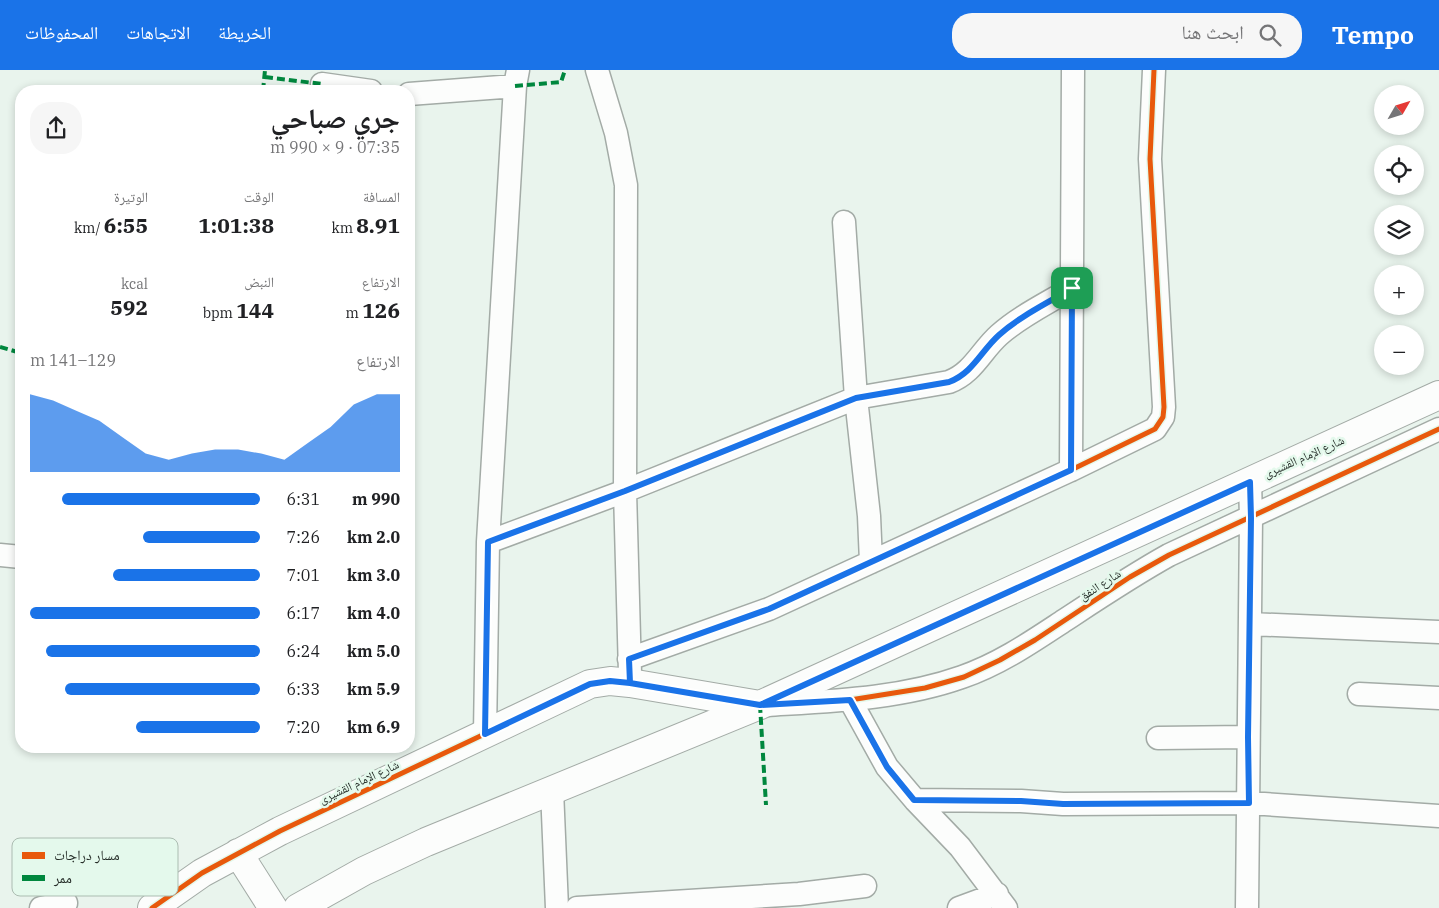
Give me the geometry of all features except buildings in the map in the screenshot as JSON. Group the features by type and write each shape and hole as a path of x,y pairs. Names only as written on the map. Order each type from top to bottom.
{"street":[{"path":"597,70 616,133 626,185 625,491 630,671 1071,470 1155,429 1163,417 1164,407 1150,159 1154,70"},
{"path":"1071,470 1073,70"},
{"path":"415,93 517,78 488,542 485,734"},
{"path":"322,82 338,85"},
{"path":"844,222 856,398 869,516 871,562"},
{"path":"488,542 625,491 856,398 949,382 959,378 968,372 985,349 1000,334 1072,288"},
{"name":"شارع الإمام القشيرى","path":"303,907 364,871 426,842 760,705 1439,396"},
{"name":"شارع النفق","path":"760,705 850,700 925,688 964,677 993,664 1035,640 1138,573 1209,535 1251,518 1439,429"},
{"path":"1247,908 1250,482"},
{"path":"0,556 15,557"},
{"path":"1250,624 1439,632"},
{"name":"شارع الإمام القشيرى","path":"178,890 202,873 280,831 590,684 610,681 630,671 760,705"},
{"path":"1359,694 1439,698"},
{"path":"850,700 887,767 914,800 960,847 1002,901 959,908"},
{"path":"1158,738 1248,737"},
{"path":"552,790 557,908"},
{"path":"914,800 1021,801 1063,804 1249,803 1439,816"},
{"path":"238,853 274,908"},
{"path":"577,908 700,904 865,886"},
{"name":"شارع الإمام القشيرى","path":"152,908 169,896"},
{"path":"41,908 66,903"}],"marked path":[{"path":"264,85 265,70"},
{"path":"515,86 561,82 565,70"},
{"path":"265,77 322,84"},
{"path":"0,347 15,351"},
{"path":"760,705 766,805"}],"cycle path":[{"path":"629,659 769,609 1071,470 1155,429 1163,417 1164,407 1150,159 1154,70"},
{"path":"178,890 202,873 280,831 590,684 610,681 630,683 760,705 850,700 925,688 964,677 1000,660 1035,640 1130,577 1169,555 1439,429"},
{"path":"152,908 169,896"}],"route":[{"path":"1072,288 1000,334 985,349 968,372 959,378 949,382 856,398 625,491 488,542 485,734 590,684 610,681 760,705 850,700 887,767 914,800 1021,801 1063,804 1249,803 1250,482 760,705 630,683 629,659 769,609 1071,470 1072,288"}]}
